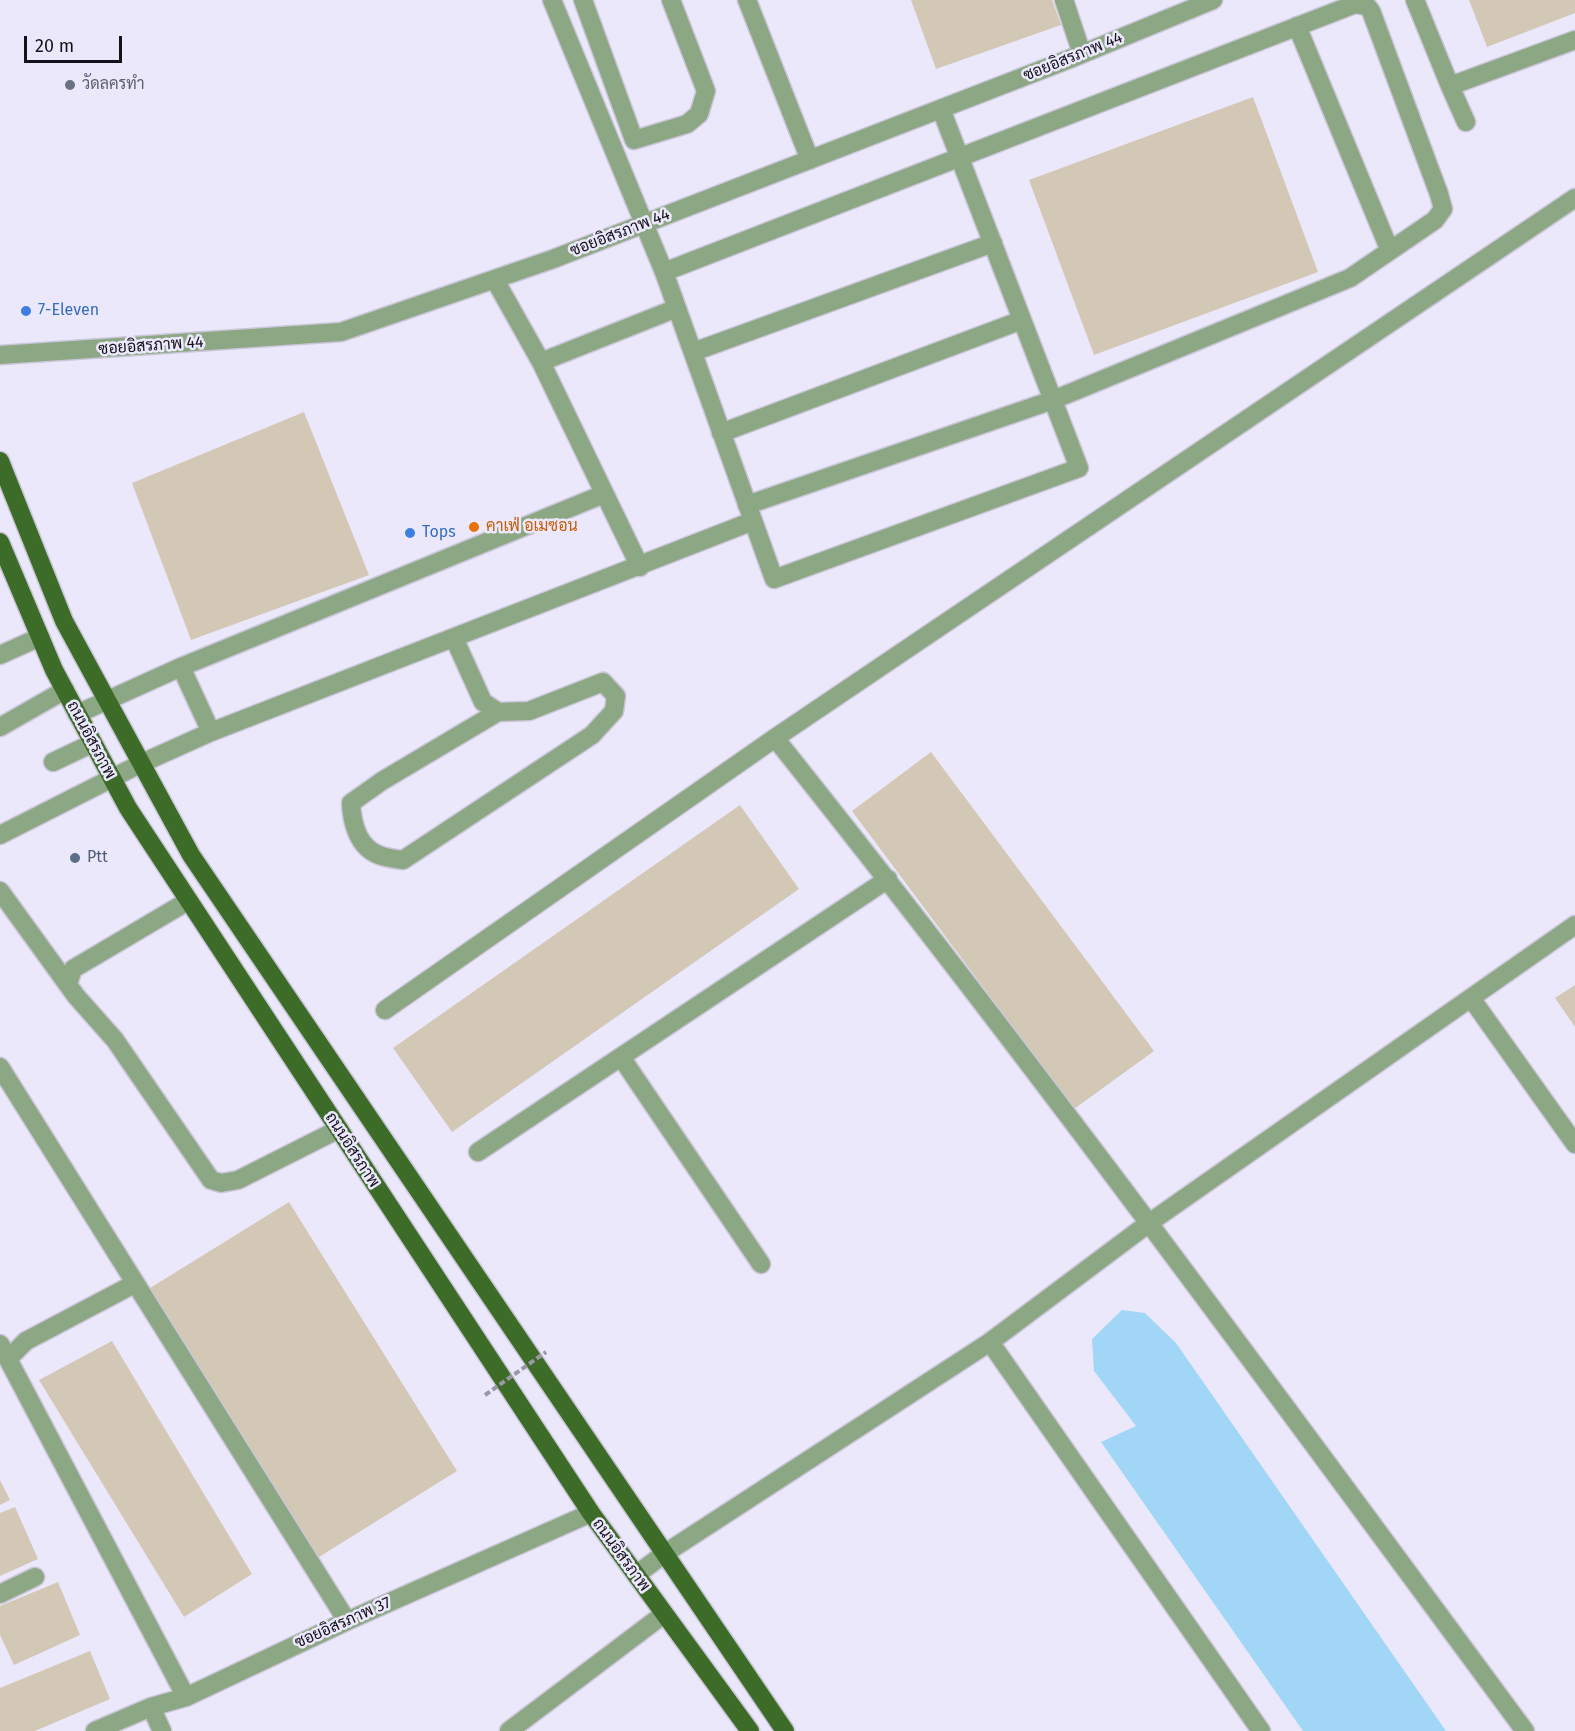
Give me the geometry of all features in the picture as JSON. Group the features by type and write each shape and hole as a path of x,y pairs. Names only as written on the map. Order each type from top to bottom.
{"main road":[{"path":"0,460 64,621 191,855 785,1731"},
{"name":"ถนนอิสรภาพ","path":"0,542 65,690 128,808 591,1513 750,1731"}],"street":[{"path":"552,0 664,272 774,579 1078,468 940,109"},
{"path":"583,0 634,140 687,124 699,114 706,92 671,0"},
{"path":"747,0 810,160"},
{"path":"1065,0 1082,54"},
{"name":"ซอยอิสรภาพ 44","path":"0,356 341,332 495,280 1082,54 1213,0"},
{"path":"1415,0 1466,122"},
{"path":"0,835 112,778 211,732 640,567 750,513 1053,400 1350,278 1435,220 1443,209 1371,11 1367,6 1355,4 664,272"},
{"path":"1298,26 1390,251"},
{"path":"1449,86 1575,40"},
{"path":"385,1010 775,738 1573,204"},
{"path":"693,352 993,243"},
{"path":"495,280 541,362 640,567"},
{"path":"541,362 677,308"},
{"path":"721,433 1022,320"},
{"path":"78,714 181,667 604,494"},
{"path":"0,655 40,637"},
{"path":"454,638 483,702 498,712 529,711 603,682 616,696 614,711 592,735 403,860 378,855 360,840 352,822 351,803 382,781 498,712"},
{"path":"181,667 211,732"},
{"path":"0,727 65,690"},
{"path":"775,738 888,879 1149,1223 1525,1731"},
{"path":"53,762 93,743"},
{"path":"478,1152 888,879"},
{"path":"0,891 68,984 115,1040 211,1180 221,1183 238,1180 339,1129"},
{"path":"68,984 73,969 188,901"},
{"path":"636,1575 664,1554 990,1342 1149,1223 1575,925"},
{"path":"1471,998 1575,1144"},
{"path":"621,1057 761,1264"},
{"path":"0,1067 347,1621"},
{"path":"134,1284 4,1351 186,1697"},
{"path":"990,1342 1261,1731"},
{"name":"ซอยอิสรภาพ 37","path":"95,1731 151,1707 186,1697 347,1621 591,1513"},
{"path":"0,1594 34,1577"},
{"path":"508,1731 664,1614"},
{"path":"151,1707 162,1731"}],"path":[{"path":"485,1395 546,1352"}],"water":[{"path":"1122,1310 1145,1313 1176,1343 1446,1731 1303,1731 1101,1442 1136,1426 1094,1371 1092,1339"}],"building":[{"path":"911,0 1052,0 1061,25 936,69"},
{"path":"1469,0 1575,0 1575,13 1487,47"},
{"path":"1253,97 1318,272 1094,355 1029,180"},
{"path":"304,412 369,575 191,640 132,483"},
{"path":"931,752 1154,1051 1074,1109 852,811"},
{"path":"740,805 799,889 452,1132 393,1048"},
{"path":"1575,985 1575,1027 1555,998"},
{"path":"289,1202 457,1471 311,1562 142,1293"},
{"path":"112,1341 252,1574 184,1617 39,1380"},
{"path":"0,1480 10,1500 0,1505"},
{"path":"15,1507 38,1559 0,1576 0,1513"},
{"path":"58,1582 80,1635 14,1665 0,1635 0,1606"},
{"path":"90,1651 110,1699 35,1731 0,1731 0,1688"}],"place":[{"name":"วัดลครทำ","path":"70,85"},
{"name":"7-Eleven","path":"26,311"},
{"name":"คาเฟ่ อเมซอน","path":"474,527"},
{"name":"Tops","path":"410,533"},
{"name":"Ptt","path":"75,858"}]}
